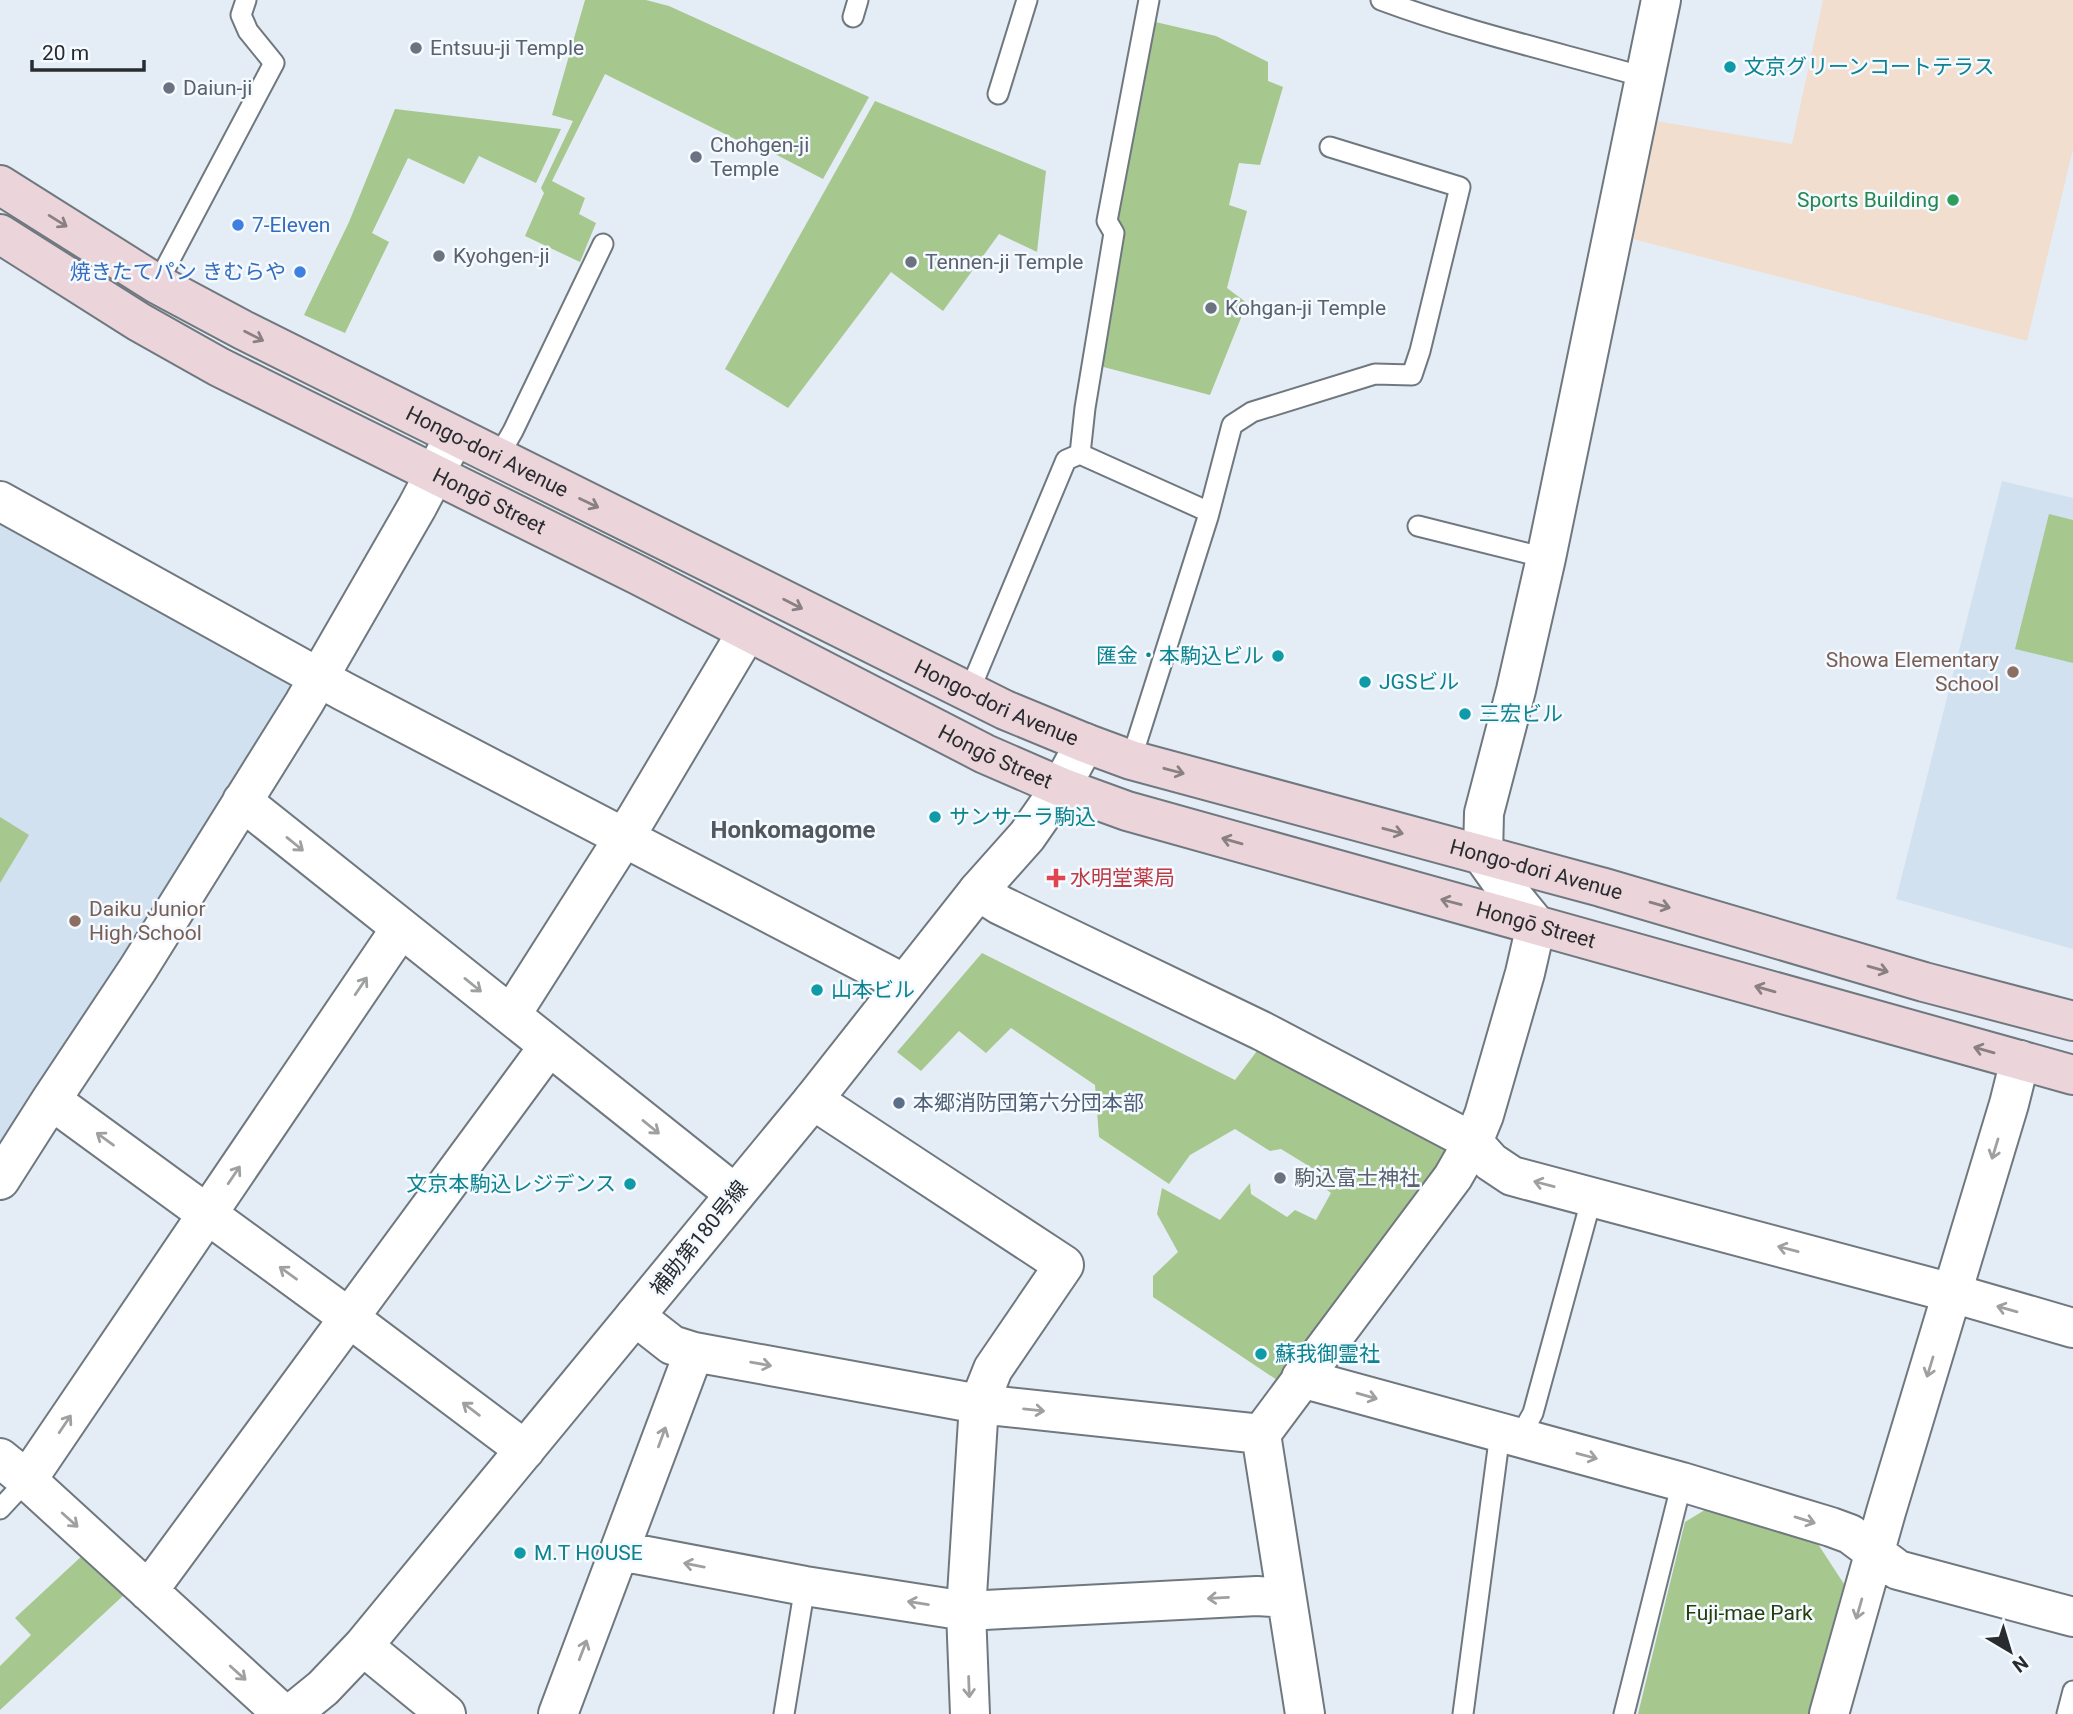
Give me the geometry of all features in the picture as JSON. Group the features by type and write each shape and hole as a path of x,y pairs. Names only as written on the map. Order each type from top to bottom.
{"main road":[{"name":"Hongo-dori Avenue","path":"0,185 157,284 243,330 1005,710 1085,743 1131,760 1601,887 1924,982 2073,1021"},
{"name":"Hongō Street","path":"0,234 139,322 219,367 638,575 985,754 1061,787 1127,811 2073,1075"}],"street":[{"path":"1305,1714 1261,1434 1453,1177 1473,1142 1488,1102 1525,973 1536,925 1483,856 1485,813 1546,558 1661,0"},
{"path":"0,1180 138,969 319,678 454,437"},
{"path":"0,501 319,678 903,984"},
{"path":"511,1015 624,838 747,632"},
{"name":"補助第180号線","path":"291,1714 323,1688 363,1646 813,1100 978,891 1027,836 1061,787 1085,743"},
{"path":"242,801 735,1194"},
{"path":"978,891 1000,905 1262,1031 1473,1142 1491,1162 1512,1176 1952,1293 2073,1328"},
{"path":"283,1714 13,1469 208,1214 401,928"},
{"path":"148,1591 549,1046"},
{"path":"1829,1714 2020,1060"},
{"path":"51,1100 525,1450"},
{"path":"813,1100 1063,1265 993,1369 979,1404 966,1611 970,1714"},
{"path":"635,1316 672,1345 694,1352 979,1404 1261,1434"},
{"path":"558,1714 694,1352"},
{"path":"1301,1378 1682,1482 1850,1534 1898,1570 2073,1617"},
{"path":"620,1551 804,1586 966,1611 1257,1596 1286,1598"},
{"path":"363,1646 446,1714"}],"lane":[{"path":"157,284 274,62 248,31 241,15 246,0"},
{"path":"998,94 1027,0"},
{"path":"1080,454 1084,408 1114,233 1107,221 1149,0"},
{"path":"1381,0 1560,55 1644,77"},
{"path":"1131,760 1209,512 1232,425 1252,412 1375,374 1412,375 1416,363 1460,187 1330,147"},
{"path":"498,457 603,244"},
{"path":"969,692 1066,460 1080,454 1209,512"},
{"path":"1418,526 1546,558"},
{"path":"1463,1714 1509,1436 1533,1412 1592,1197"},
{"path":"0,1509 13,1469"},
{"path":"1624,1714 1682,1482"},
{"path":"784,1714 804,1586"},
{"path":"2067,1714 2073,1691"}],"shaded area":[{"path":"1823,0 2073,0 2073,149 2027,341 1629,238 1651,120 1792,144"},
{"name":"Showa Elementary School","path":"2002,481 2073,498 2073,949 1896,899"},
{"name":"Daiku Junior High School","path":"0,516 299,684 0,1157"}],"green space":[{"path":"585,0 646,0 669,6 869,97 823,179 742,137 739,141 605,74 552,181 585,198 579,214 596,223 580,262 525,236 544,193 541,188 573,121 552,115"},
{"path":"1151,21 1216,36 1268,62 1268,81 1283,87 1260,165 1239,163 1229,205 1247,211 1227,288 1247,303 1210,395 1096,365 1111,218"},
{"path":"875,101 1046,171 1037,252 999,234 943,311 891,272 788,408 725,369"},
{"path":"395,109 561,129 536,183 479,156 464,184 408,158 372,233 389,242 345,333 304,315 349,222"},
{"path":"2049,514 2073,520 2073,663 2015,649"},
{"path":"0,817 29,835 0,883"},
{"path":"982,953 1235,1080 1263,1043 1458,1145 1280,1382 1153,1297 1153,1276 1178,1252 1157,1214 1162,1188 1220,1220 1250,1183 1251,1194 1287,1217 1295,1210 1316,1220 1331,1193 1315,1181 1317,1171 1281,1149 1270,1151 1235,1129 1190,1155 1169,1184 1099,1137 1095,1085 1011,1028 986,1053 959,1031 921,1071 897,1052"},
{"name":"Fuji-mae Park","path":"1708,1508 1814,1538 1844,1584 1808,1714 1638,1714 1685,1522"},
{"path":"84,1554 126,1593 0,1710 0,1666 31,1635 15,1618"}],"place":[{"name":"Entsuu-ji Temple","path":"416,48"},
{"name":"文京グリーンコートテラス","path":"1730,67"},
{"name":"Daiun-ji","path":"169,88"},
{"name":"Chohgen-ji Temple","path":"696,157"},
{"name":"Sports Building","path":"1953,200"},
{"name":"7-Eleven","path":"238,225"},
{"name":"Kyohgen-ji","path":"439,256"},
{"name":"Tennen-ji Temple","path":"911,262"},
{"name":"焼きたてパン きむらや","path":"300,272"},
{"name":"Kohgan-ji Temple","path":"1211,308"},
{"name":"匯金・本駒込ビル","path":"1278,656"},
{"name":"Showa Elementary School","path":"2013,672"},
{"name":"JGSビル","path":"1365,682"},
{"name":"三宏ビル","path":"1465,714"},
{"name":"サンサーラ駒込","path":"935,817"},
{"name":"水明堂薬局","path":"1056,878"},
{"name":"Daiku Junior High School","path":"75,921"},
{"name":"山本ビル","path":"817,990"},
{"name":"本郷消防団第六分団本部","path":"899,1103"},
{"name":"駒込富士神社","path":"1280,1178"},
{"name":"文京本駒込レジデンス","path":"630,1184"},
{"name":"蘇我御霊社","path":"1261,1354"},
{"name":"M.T HOUSE","path":"520,1553"}],"district":[{"name":"Honkomagome","path":"793,830"}]}
